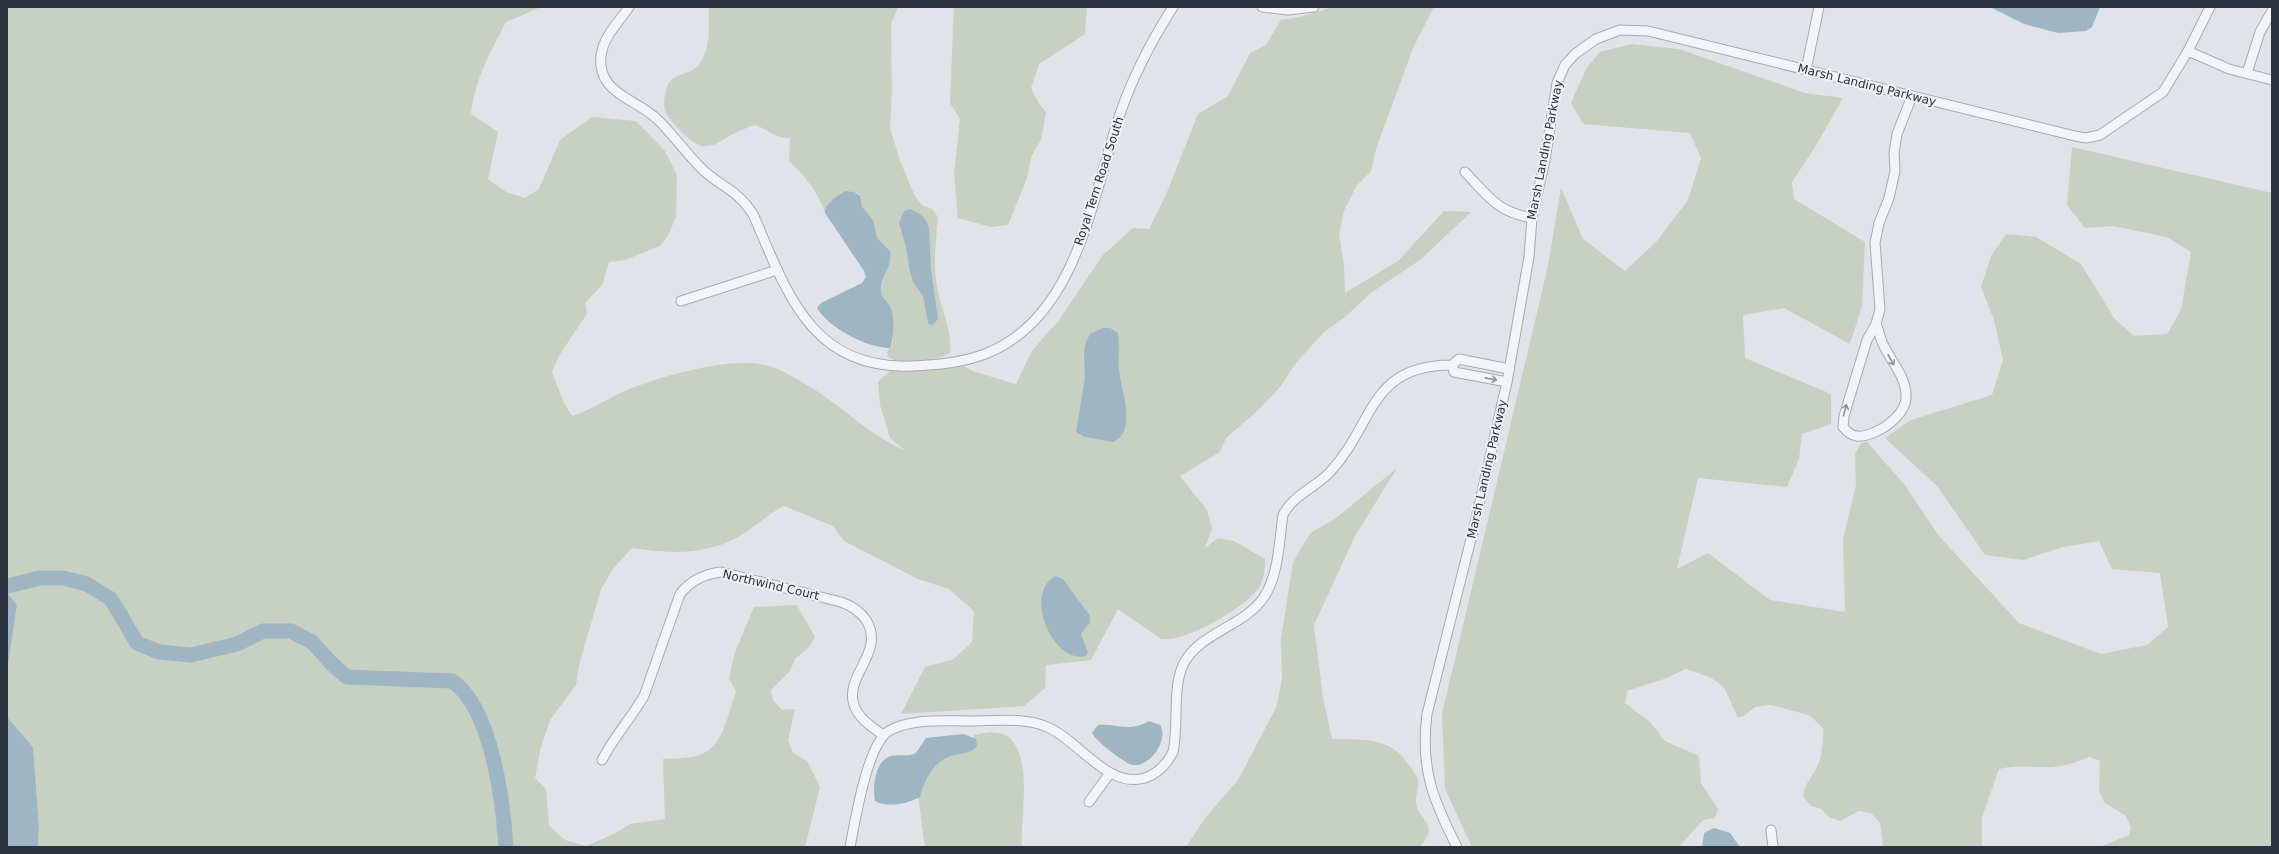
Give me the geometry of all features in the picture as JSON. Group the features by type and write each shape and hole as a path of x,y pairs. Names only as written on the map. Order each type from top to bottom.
{"street":[{"name":"Royal Tern Road South","path":"629,7 612,30 603,47 601,65 606,82 614,90 657,119 701,169 737,193 746,203 753,214 794,305 814,330 836,348 862,360 899,366 947,364 985,354 1016,338 1041,313 1052,298 1073,259 1089,220 1110,146 1132,84 1146,53 1173,7"},
{"path":"1262,7 1288,10 1314,7"},
{"path":"1806,70 1820,7"},
{"name":"Marsh Landing Parkway","path":"1457,847 1432,794 1425,760 1424,734 1427,714 1477,515 1507,382 1529,256 1532,218 1545,160 1556,83 1565,65 1575,54 1596,39 1620,30 1648,31 2074,136 2094,137 2106,132 2160,95 2174,76 2210,7"},
{"path":"2248,73 2260,32 2272,11"},
{"path":"2188,51 2213,64 2272,80"},
{"path":"1876,324 1883,344 1901,376 1906,394 1902,410 1890,423 1874,432 1860,437 1849,434 1843,427 1844,416 1867,340 1876,324 1880,309 1875,243 1879,223 1889,198 1895,171 1894,153 1897,134 1912,96"},
{"path":"1465,172 1502,209 1515,215 1532,218"},
{"path":"681,301 777,270"},
{"path":"850,847 874,750 883,736 904,725 927,722 1024,722 1042,725 1059,732 1110,773 1122,778 1140,779 1150,776 1164,766 1173,752 1175,742 1178,684 1183,665 1200,644 1243,616 1263,598 1274,575 1283,515 1287,507 1329,474 1339,462 1373,404 1389,385 1410,372 1422,368 1452,365 1459,359 1509,369"},
{"path":"1476,376 1479,363"},
{"path":"1452,365 1454,372 1507,382"},
{"name":"Northwind Court","path":"602,760 616,735 637,709 644,696 680,594 692,582 702,576 721,572 841,602 857,610 863,616 869,628 871,642 866,662 855,681 853,700 862,718 883,736"},
{"path":"1089,802 1110,773"},
{"path":"1771,830 1773,847"}],"green space":[{"path":"7,7 541,7 506,22 489,55 476,90 471,114 498,132 488,179 506,192 525,198 539,189 560,140 592,117 636,121 665,151 677,175 676,216 669,234 660,246 625,260 609,262 602,285 585,303 587,314 560,354 552,372 564,403 572,416 586,411 627,390 679,373 720,365 739,363 757,364 772,367 788,374 815,390 881,438 906,451 890,438 880,405 878,382 891,370 901,372 964,366 972,371 1016,384 1032,351 1059,320 1103,255 1133,228 1149,229 1165,197 1198,114 1228,96 1250,53 1266,45 1281,20 1300,17 1333,7 1434,7 1413,48 1376,149 1371,171 1357,185 1344,211 1339,235 1344,265 1345,293 1398,261 1444,211 1471,212 1420,260 1372,292 1344,318 1324,332 1295,364 1280,387 1257,411 1226,438 1220,452 1180,476 1207,510 1212,529 1205,548 1218,538 1234,541 1265,559 1260,586 1253,594 1242,604 1215,622 1199,630 1172,639 1161,639 1118,609 1091,660 1046,665 1045,688 1024,706 901,714 925,667 954,659 972,642 974,611 949,589 918,579 844,541 833,526 784,506 733,540 705,549 676,552 632,548 613,569 601,589 579,665 576,685 550,720 540,750 535,778 546,789 549,826 565,840 586,846 614,834 630,824 665,819 663,759 696,756 706,752 718,740 726,724 736,692 729,678 735,652 754,607 797,605 815,637 808,648 795,659 790,671 771,690 773,700 782,710 795,709 788,740 793,753 807,761 820,787 805,847 38,847 39,826 33,747 7,717 7,671 17,605 7,592"},
{"path":"709,7 898,7 891,24 892,91 890,128 900,161 915,196 922,205 932,209 938,217 935,269 939,295 950,336 950,353 937,358 910,362 894,360 888,357 887,352 893,341 892,311 884,299 881,291 890,251 877,238 874,226 862,207 859,194 849,191 838,197 827,206 825,213 815,191 789,161 790,138 780,137 755,125 737,132 711,146 702,146 687,137 676,126 665,111 665,94 670,81 675,77 691,71 698,66 703,59 708,42"},
{"path":"954,7 1087,7 1085,34 1039,64 1031,88 1039,104 1046,112 1041,140 1032,155 1027,178 1008,225 991,227 958,218 954,174 960,119 950,103"},
{"path":"1631,44 1679,49 1805,93 1843,98 1817,144 1792,182 1794,199 1865,242 1862,306 1850,344 1784,308 1743,315 1745,358 1831,394 1831,424 1802,434 1799,459 1787,487 1698,478 1677,569 1708,553 1770,600 1845,612 1843,539 1856,485 1855,454 1861,443 1867,442 1904,484 1939,536 2019,623 2101,654 2147,645 2168,627 2160,573 2112,569 2099,541 2063,547 2023,560 1985,555 1938,487 1885,438 1911,420 1992,395 2003,360 1994,320 1981,287 1991,256 2006,234 2036,237 2081,264 2114,318 2134,336 2167,334 2181,310 2191,252 2167,237 2113,226 2085,228 2067,205 2072,147 2272,193 2272,847 2100,847 2129,835 2131,827 2126,816 2104,802 2099,790 2100,761 2089,757 2071,764 2058,766 2020,766 1999,769 1982,817 1982,847 1883,847 1880,823 1871,813 1859,811 1840,821 1829,817 1821,809 1811,806 1803,796 1806,786 1819,762 1822,745 1823,728 1809,715 1770,705 1755,707 1744,716 1738,718 1724,687 1710,677 1686,669 1664,679 1627,691 1625,703 1650,722 1665,741 1699,756 1701,783 1718,809 1715,818 1703,820 1679,847 1612,847 1609,845 1606,847 1472,847 1445,789 1442,714 1548,266 1561,188 1583,239 1625,271 1657,241 1688,200 1701,158 1690,133 1583,124 1571,103 1586,69 1600,52"},
{"path":"1397,468 1355,536 1314,625 1323,698 1332,739 1355,739 1376,742 1395,750 1403,757 1415,773 1418,780 1416,804 1429,828 1426,839 1420,847 1186,847 1205,818 1238,780 1276,708 1282,680 1281,639 1293,563 1310,533 1335,519"},
{"path":"989,732 1007,736 1015,745 1020,757 1024,788 1022,847 925,847 918,795 923,779 946,755 974,746 974,735"}],"water":[{"path":"1990,7 2100,7 2092,27 2086,31 2058,33 2024,24"},
{"path":"846,191 854,192 860,196 862,207 873,220 877,238 890,251 890,261 883,280 881,292 890,306 893,315 893,333 890,348 871,345 849,336 830,323 817,308 821,303 862,283 866,277 864,271 825,213 829,203"},
{"path":"910,209 922,216 929,227 931,269 938,319 932,326 928,323 923,296 913,282 906,247 899,223 904,211"},
{"path":"1103,328 1110,328 1118,333 1119,370 1126,409 1125,429 1121,437 1113,442 1085,437 1076,432 1085,378 1084,351 1086,342 1090,334"},
{"path":"1055,576 1063,579 1090,616 1090,623 1081,634 1088,653 1085,656 1074,656 1063,650 1046,626 1042,612 1042,598 1046,586"},
{"path":"7,592 17,605 7,671"},
{"path":"7,717 33,747 39,826 38,847 7,847"},
{"path":"1149,721 1160,725 1162,737 1157,751 1146,762 1140,764 1133,765 1124,761 1105,746 1092,733 1098,725 1129,727 1142,725"},
{"path":"964,734 976,739 977,746 967,753 948,757 938,764 926,780 920,797 909,802 892,805 875,801 874,789 876,775 881,763 886,759 891,756 910,755 916,753 926,738"},
{"path":"1714,828 1730,833 1740,847 1702,847 1704,833"}],"waterway":[{"path":"7,586 40,578 63,578 87,584 111,599 137,643 159,652 191,655 237,644 263,631 291,631 312,642 332,664 347,677 452,681 466,694 477,712 486,734 493,757 498,782 506,847"}]}
